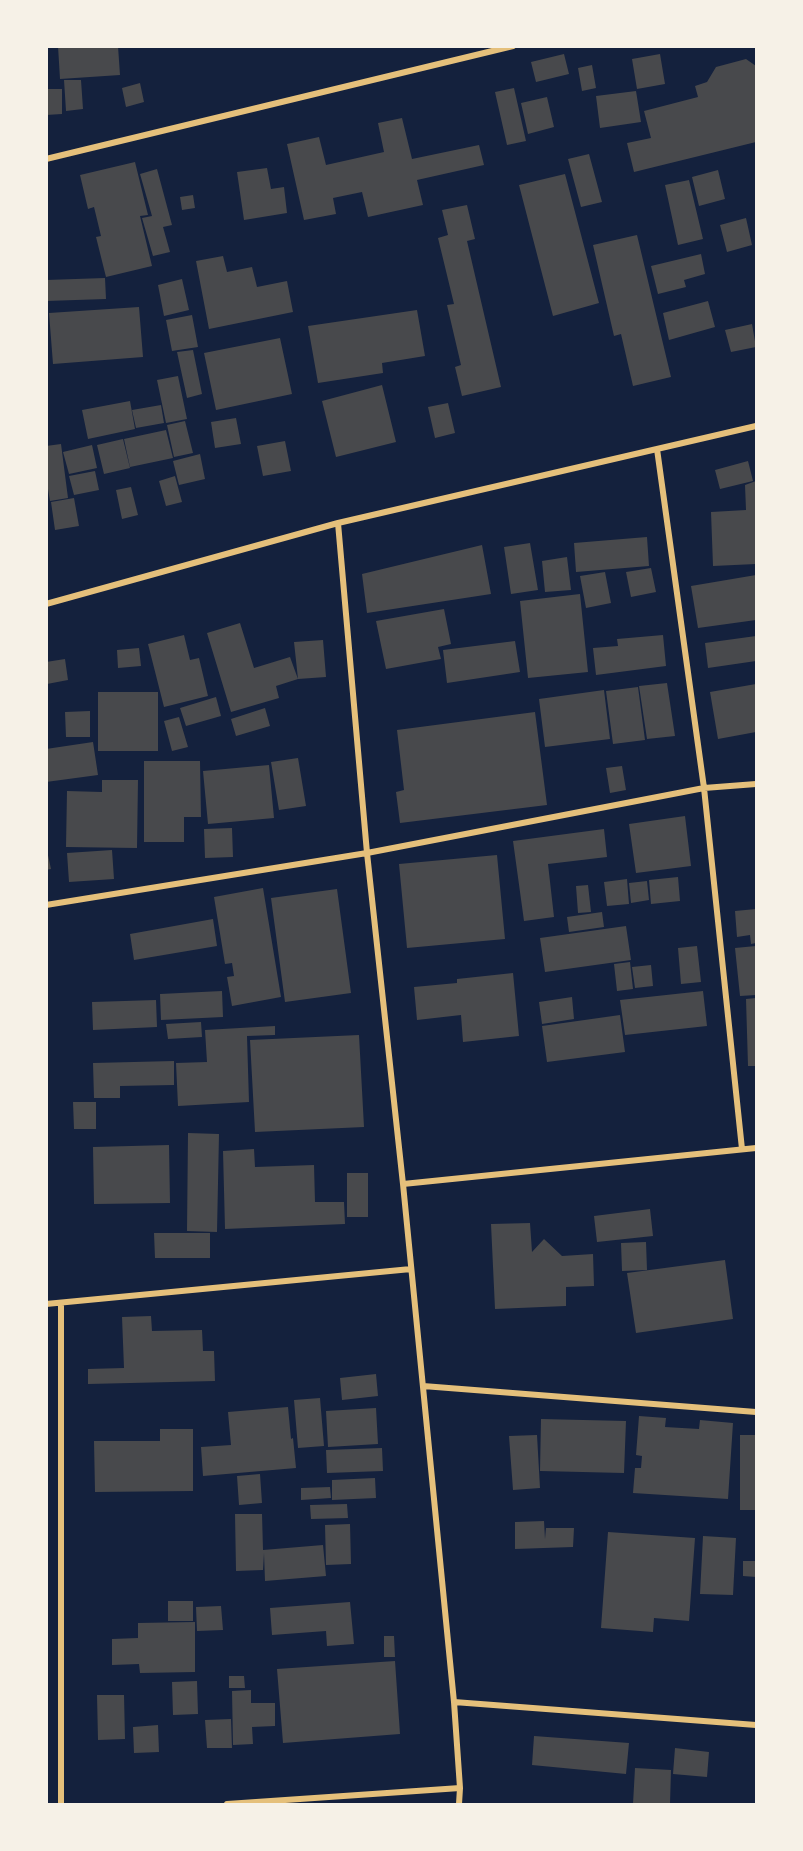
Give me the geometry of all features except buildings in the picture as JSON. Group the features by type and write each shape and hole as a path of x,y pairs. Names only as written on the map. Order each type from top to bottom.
{"street":[{"path":"46,159 513,46"},
{"path":"46,604 338,523 756,426"},
{"path":"657,449 704,788 742,1149"},
{"path":"338,523 367,853 403,1184 454,1702 459,1804"},
{"path":"46,905 367,853 704,788 756,784"},
{"path":"403,1184 756,1148"},
{"path":"46,1304 411,1269"},
{"path":"61,1303 62,1804"},
{"path":"423,1386 756,1412"},
{"path":"454,1702 756,1725"},
{"path":"227,1804 460,1788"}]}
